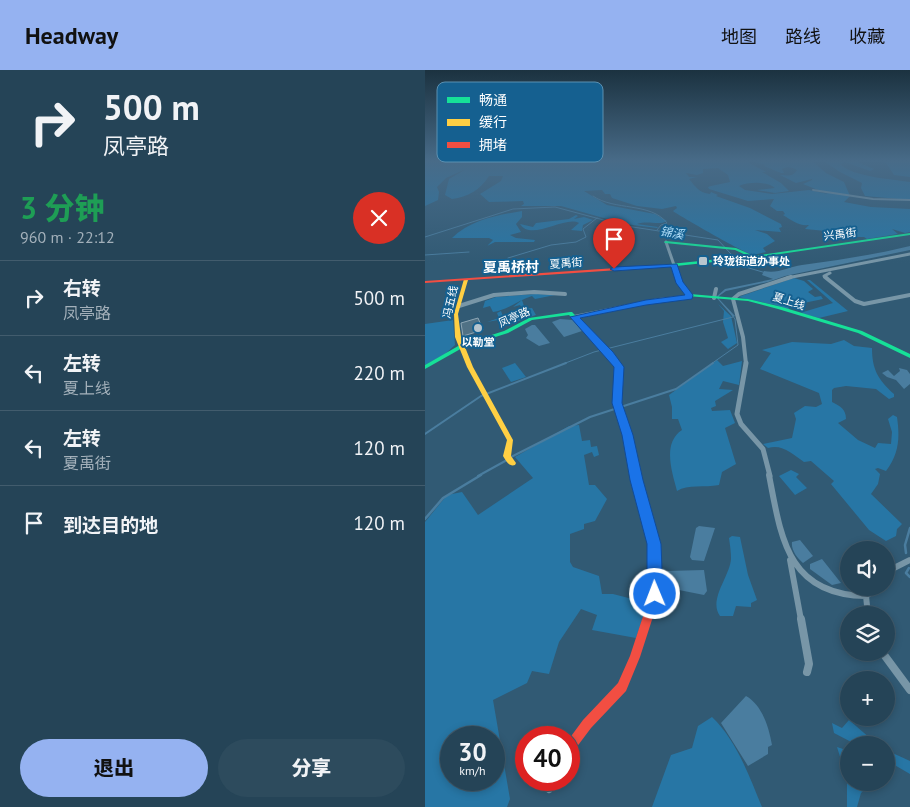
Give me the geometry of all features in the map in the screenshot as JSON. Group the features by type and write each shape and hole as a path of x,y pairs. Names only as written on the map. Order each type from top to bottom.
{"street":[{"path":"842,194 873,199 910,200"},
{"name":"兴禹街","path":"753,257 910,235"},
{"path":"689,295 680,283 666,242 733,249 753,257"},
{"path":"910,256 824,276 855,301 864,304 910,295"},
{"path":"807,672 809,664 789,558 780,530 764,450 737,418 737,407 745,379 745,362 742,331 730,298 791,277 910,256"},
{"name":"夏禹街","path":"425,282 674,265 753,257"},
{"name":"冯五线","path":"466,280 455,326 462,346 510,440 507,456 512,463"},
{"path":"714,298 716,289"},
{"path":"459,306 494,295 534,292 565,294"},
{"name":"夏上线","path":"689,295 730,298 764,304 852,329 910,356"},
{"name":"凤亭路","path":"462,346 506,332 540,317 570,313 574,317 650,302 689,297 689,295"},
{"path":"574,317 610,354 619,367 617,403 627,435 636,480 654,544 655,594 635,656 622,688 580,733"},
{"path":"425,367 462,346"},
{"path":"789,558 804,574 833,593 840,594"},
{"path":"895,568 910,560"},
{"path":"865,596 867,606"},
{"path":"889,661 910,690"}],"shaded area":[{"path":"425,194 439,194 438,200 425,206"},
{"path":"445,194 468,194 452,199"},
{"path":"480,194 590,194 607,205 655,214 667,221 637,224 657,228 625,224 561,206 521,206 524,204 523,201 489,202"},
{"path":"610,194 717,194 718,195 716,196 750,208 781,224 782,227 779,228 781,232 755,230 767,234 775,241 763,248 766,252 753,254 737,248 673,211 677,208 676,206 662,209 637,206 612,198"},
{"path":"727,194 849,194 844,202 871,207 910,209 910,232 905,233 892,229 898,234 867,239 864,237 828,237 826,231 805,229 809,225 796,223 783,215 785,214 783,211 777,211 770,206 774,199 748,201"},
{"path":"864,194 910,194 910,200"},
{"path":"522,211 522,217 516,224 521,232 510,235 516,238 535,240 534,242 495,242 487,246 493,240 489,238 452,238 476,223"},
{"path":"576,215 578,216 574,219 584,217 593,220 583,225 582,231 571,230 579,223 573,221 532,230 525,229 520,224 533,227 536,223 569,219"},
{"path":"602,222 629,230 631,235 624,240 611,240 598,236 596,228"},
{"path":"910,246 910,250 785,276 768,282 726,291 719,296 719,299 735,316 733,317 716,297 725,289 773,279 762,275 764,271 778,271"},
{"path":"794,278 804,281 813,289 808,292 815,297 821,296 823,299 789,306 785,302 790,310 738,297"},
{"path":"807,280 810,280 848,311 819,318 800,313 833,303"},
{"path":"536,294 555,295 535,299 532,296 493,312 490,306 483,308 485,301 496,297"},
{"path":"522,300 525,309 532,308 536,315 501,327 498,320 487,322 499,318 497,313 501,311 505,322 526,315 520,305 513,307"},
{"path":"718,304 731,316 737,343 728,349 721,342 728,338 723,322 724,311"},
{"path":"560,319 573,320 582,331 564,337 552,322"},
{"path":"453,320 455,345 445,354 425,365 425,324"},
{"path":"535,325 550,343 539,346 526,338 528,335 525,329"},
{"path":"844,340 854,346 872,348 873,362 877,374 894,394 894,397 889,399 876,389 846,386 832,390 832,402 842,408 846,416 846,419 838,423 858,440 875,448 878,443 891,444 892,432 888,419 893,415 897,417 898,439 894,458 886,471 878,468 875,469 880,474 878,484 871,494 902,524 897,529 896,536 886,541 869,530 831,484 834,481 811,461 804,462 783,449 778,447 768,448 763,444 792,438 796,419 794,413 805,406 816,407 822,404 819,393 760,369 771,353 762,350 792,342 831,344"},
{"path":"717,360 723,366 742,361 739,385 723,381 719,389 733,390 715,401 716,406 711,408 712,411 730,410 735,423 725,428 736,464 722,472 719,485 691,487 677,491 671,467 670,450 672,442 682,430 678,419 672,419 669,395"},
{"path":"515,363 526,377 511,382 502,368"},
{"path":"899,368 907,370 910,374 910,384 904,389 896,380 882,373 888,370 894,376 900,371"},
{"path":"579,425 582,441 590,440 591,447 597,446 599,455 594,457 592,452 584,455 589,485 595,485 607,499 595,521 584,524 584,529 570,534 570,562 573,567 599,576 602,594 613,594 648,603 636,638 592,630 597,615 581,609 559,642 549,674 532,671 527,683 493,700 497,726 440,726 440,791 505,791 505,770 510,799 507,807 425,807 425,522 447,495 462,492 478,515 533,478 515,457 569,426"},
{"path":"791,470 799,474 796,477 807,488 795,495 779,476"},
{"path":"699,526 715,528 704,561 692,560 690,557 696,528"},
{"path":"732,536 740,537 748,575 757,600 751,603 751,607 736,606 733,616 720,616 717,610 718,595 730,566 729,538"},
{"path":"800,540 813,556 803,563 792,548 792,542"},
{"path":"822,559 840,583 832,585 810,569 810,564"},
{"path":"704,570 707,591 704,595 664,587 665,572 667,571"},
{"path":"746,696 752,700 764,717 772,745 768,747 768,754 748,766 721,723"},
{"path":"712,717 729,737 747,771 762,807 652,807 671,755 692,748 698,726"},
{"path":"832,723 842,728 844,726 856,726 868,736 840,736 834,733"},
{"path":"895,754 910,761 910,774 895,765"},
{"path":"847,791 863,791 857,807 847,807"}],"building":[{"name":"以勒堂","path":"478,318 483,330 463,336 461,323"}],"waterway":[{"path":"593,196 611,204 642,209 660,216 667,223 661,225 657,230"},
{"name":"锦溪","path":"425,237 513,209 555,207 597,218"},
{"path":"508,258 551,245 576,242 586,237 583,229 597,218"},
{"name":"锦溪","path":"597,218 626,226 718,240 742,266 766,273"},
{"path":"425,255 469,252"},
{"path":"711,364 738,345 735,319 732,315"},
{"path":"563,364 594,352 733,317"},
{"path":"425,434 481,396 566,363"},
{"path":"511,457 590,417 676,389 713,363"},
{"path":"478,476 507,460"},
{"path":"425,519 443,498 481,475"},
{"path":"906,553 905,545 910,528"},
{"path":"909,568 906,573 910,577"}],"traffic: fast":[{"path":"661,266 753,257 910,234"},
{"path":"666,242 736,249 753,257"},
{"path":"674,265 680,283 689,295 748,300 780,308 860,332 910,356"},
{"path":"425,367 462,346 506,332 531,319 570,313 610,354 619,367 617,403 628,435 636,480 654,543 654,561"}],"traffic: slow":[{"path":"466,280 456,314 458,337 470,367 510,440 507,456 512,463"}],"traffic: jam":[{"path":"425,282 661,266"},
{"path":"580,733 622,687 635,657 655,595 654,561"}],"place":[{"name":"玲珑街道办事处","path":"703,261"},
{"name":"以勒堂","path":"478,328"}],"district":[{"name":"夏禹桥村","path":"511,267"}],"route":[{"path":"614,269 674,265 680,283 689,295 689,297 646,302 574,317 618,363 617,403 624,423 636,480 654,544 655,594"}]}
